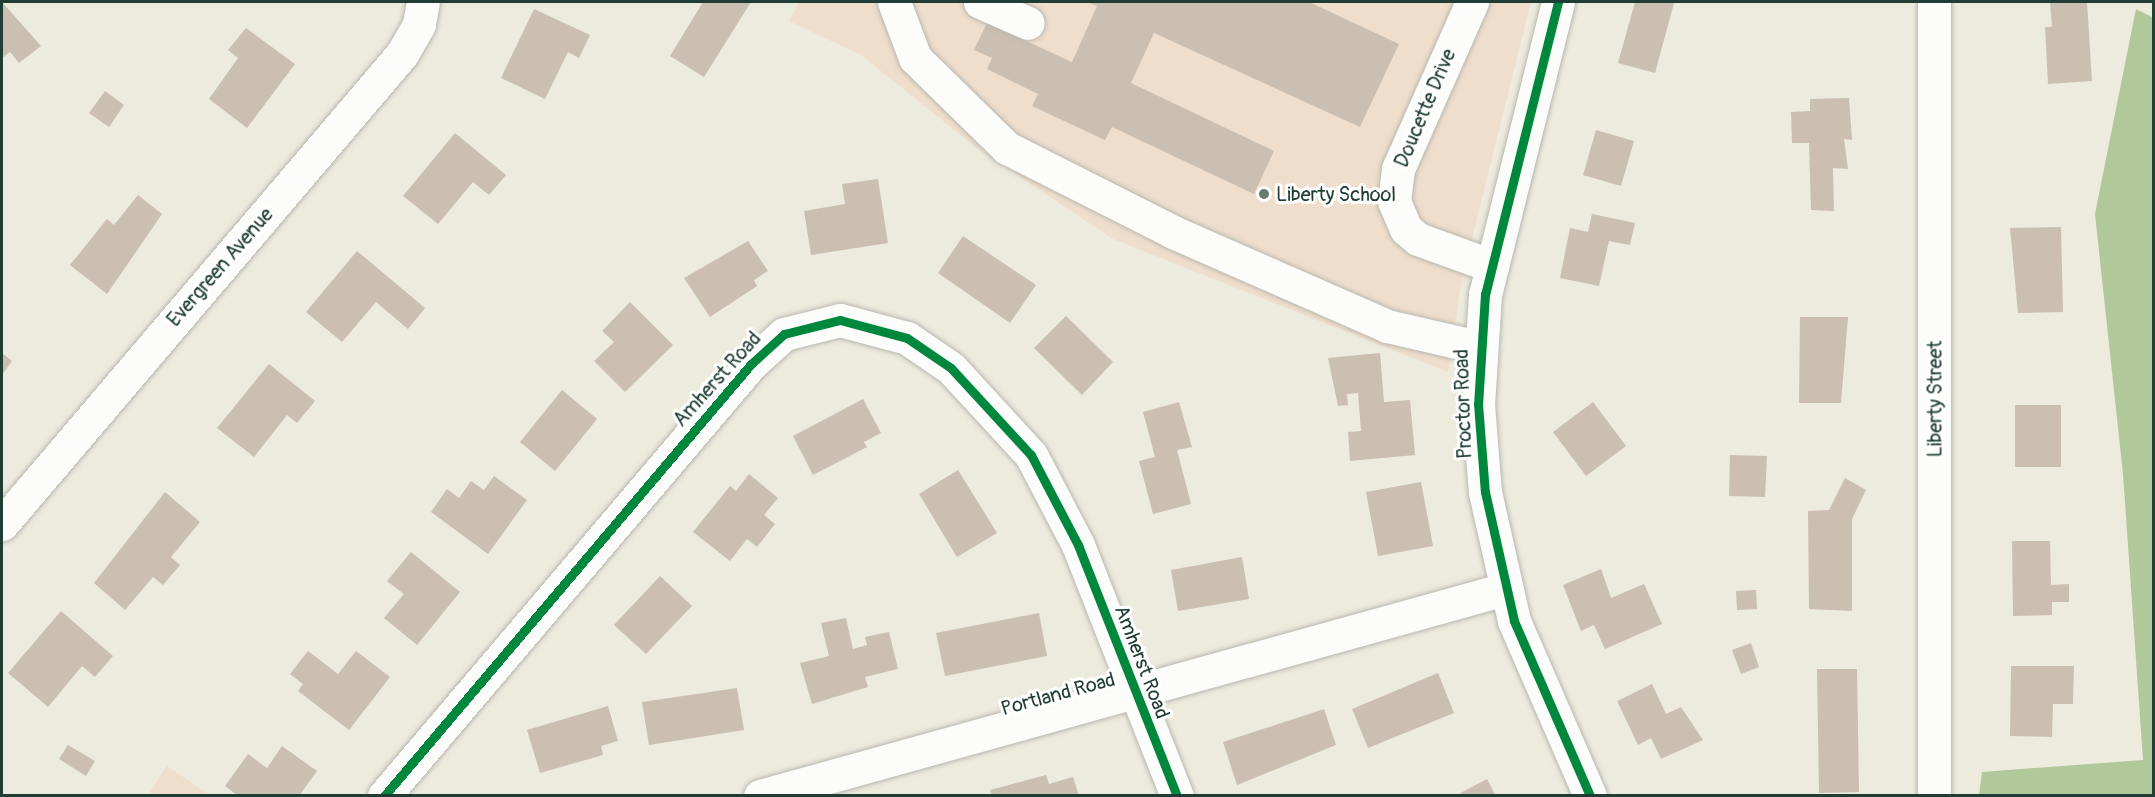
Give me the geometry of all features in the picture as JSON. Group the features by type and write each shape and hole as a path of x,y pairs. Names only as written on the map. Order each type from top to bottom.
{"street":[{"name":"Evergreen Avenue","path":"2,524 402,54 419,24 423,2"},
{"path":"894,2 915,58 1007,148 1173,232 1387,326 1478,347"},
{"path":"980,2 1028,23"},
{"name":"Doucette Drive","path":"1472,2 1398,169 1394,201 1406,229 1418,239 1492,266"},
{"name":"Proctor Road","path":"1558,2 1492,266 1478,347 1485,492 1505,590 1538,685 1590,795"},
{"name":"Liberty Street","path":"1934,2 1934,795"},
{"name":"Amherst Road","path":"384,795 751,364 784,334 820,322 862,324 907,338 951,368 1012,430 1064,513 1177,795"},
{"name":"Portland Road","path":"767,794 1505,590"}],"shaded area":[{"name":"Liberty School","path":"799,2 1531,2 1462,279 1448,372 1113,239 978,149 861,55 789,21"},
{"path":"167,766 210,795 148,795"}],"green space":[{"path":"2136,9 2154,18 2153,795 1979,795 1982,772 2143,760 2123,474 2095,214"}],"building":[{"path":"2,2 41,46 19,63 10,52 2,58"},
{"path":"703,2 751,2 704,77 670,56"},
{"path":"1087,2 1309,2 1399,44 1360,127 1154,33 1131,83 1274,151 1254,194 1112,127 1105,140 1032,106 1038,94 987,69 992,58 974,50 987,23 1072,62 1097,6"},
{"path":"1635,2 1674,3 1655,73 1618,63"},
{"path":"2050,2 2087,2 2092,81 2048,84 2045,27 2052,27"},
{"path":"534,9 590,35 579,58 568,52 545,99 501,78"},
{"path":"246,28 295,64 247,128 209,99 238,58 228,50"},
{"path":"105,91 124,105 109,127 89,113"},
{"path":"1849,98 1852,140 1844,139 1848,169 1833,168 1834,211 1811,210 1809,143 1792,143 1791,112 1810,111 1810,99"},
{"path":"1596,130 1634,141 1621,186 1583,175"},
{"path":"455,133 506,175 489,195 473,182 438,224 403,196"},
{"path":"878,179 888,243 811,255 804,211 845,204 842,184"},
{"path":"138,195 162,214 107,294 70,265 107,219 114,225"},
{"path":"1592,214 1635,223 1630,245 1609,241 1599,286 1560,278 1570,228 1588,232"},
{"path":"2061,227 2063,312 2018,313 2010,228"},
{"path":"963,236 1036,285 1010,323 938,273"},
{"path":"748,241 768,271 754,280 757,286 710,317 684,278"},
{"path":"357,251 425,308 408,329 376,302 342,342 306,312"},
{"path":"630,302 673,345 625,392 594,361 614,342 602,331"},
{"path":"1066,316 1113,362 1082,395 1034,348"},
{"path":"1800,317 1848,317 1841,403 1799,403"},
{"path":"2,353 12,361 2,375"},
{"path":"1380,353 1384,402 1410,400 1415,455 1350,461 1348,432 1361,431 1358,393 1347,394 1348,405 1338,406 1328,358"},
{"path":"269,364 315,401 297,423 287,415 254,457 217,428"},
{"path":"562,390 597,419 555,471 520,442"},
{"path":"863,399 881,433 864,442 867,447 813,475 793,436"},
{"path":"1179,402 1192,447 1177,450 1191,504 1153,514 1139,461 1155,457 1143,412"},
{"path":"1593,402 1626,446 1586,476 1553,432"},
{"path":"2015,405 2061,405 2061,467 2015,467"},
{"path":"1730,455 1767,456 1765,497 1729,496"},
{"path":"958,470 997,533 957,557 919,494"},
{"path":"749,474 778,498 764,515 775,524 757,547 747,539 730,561 693,532 730,486 736,491"},
{"path":"494,476 527,500 488,554 431,512 447,489 459,498 471,481 484,490"},
{"path":"1845,478 1866,490 1852,519 1852,611 1809,609 1808,511 1829,510"},
{"path":"1421,482 1433,546 1378,556 1366,492"},
{"path":"165,492 200,522 171,557 180,565 163,585 153,577 125,610 94,583"},
{"path":"2012,541 2050,541 2051,585 2069,584 2069,602 2052,602 2052,615 2013,616"},
{"path":"411,552 460,592 417,645 384,618 404,594 387,581"},
{"path":"1242,557 1249,599 1178,611 1171,570"},
{"path":"1601,569 1611,598 1644,584 1662,624 1605,649 1594,625 1581,631 1563,585"},
{"path":"660,576 692,606 646,654 614,625"},
{"path":"1756,590 1757,609 1737,610 1736,591"},
{"path":"61,611 113,656 95,677 82,666 48,707 8,673"},
{"path":"1039,613 1047,656 945,676 936,633"},
{"path":"846,618 853,649 867,645 865,637 889,632 898,669 865,677 868,687 812,704 800,663 829,656 821,623"},
{"path":"1751,643 1759,667 1741,674 1732,650"},
{"path":"308,651 338,674 356,651 390,677 349,730 298,691 303,684 290,674"},
{"path":"2011,666 2074,666 2073,704 2053,704 2052,737 2010,736"},
{"path":"1817,669 1857,669 1859,792 1819,793"},
{"path":"1438,673 1454,713 1368,748 1352,709"},
{"path":"1652,684 1666,714 1681,707 1703,740 1661,759 1651,738 1638,745 1617,701"},
{"path":"737,688 744,730 649,745 642,702"},
{"path":"608,706 618,741 601,746 603,755 540,773 527,730"},
{"path":"1324,709 1336,745 1237,785 1223,742"},
{"path":"68,745 95,761 86,776 59,759"},
{"path":"282,746 317,771 299,796 238,796 225,786 248,754 267,768"},
{"path":"1046,775 1049,784 1073,777 1079,796 992,796 990,790"},
{"path":"1487,779 1496,796 1455,796"}],"cycle path":[{"path":"1558,2 1485,294 1478,404 1485,492 1514,621 1590,796"},
{"path":"384,796 751,364 784,334 840,320 907,338 951,368 1031,455 1078,545 1177,796"}],"place":[{"name":"Liberty School","path":"1264,194"}]}
